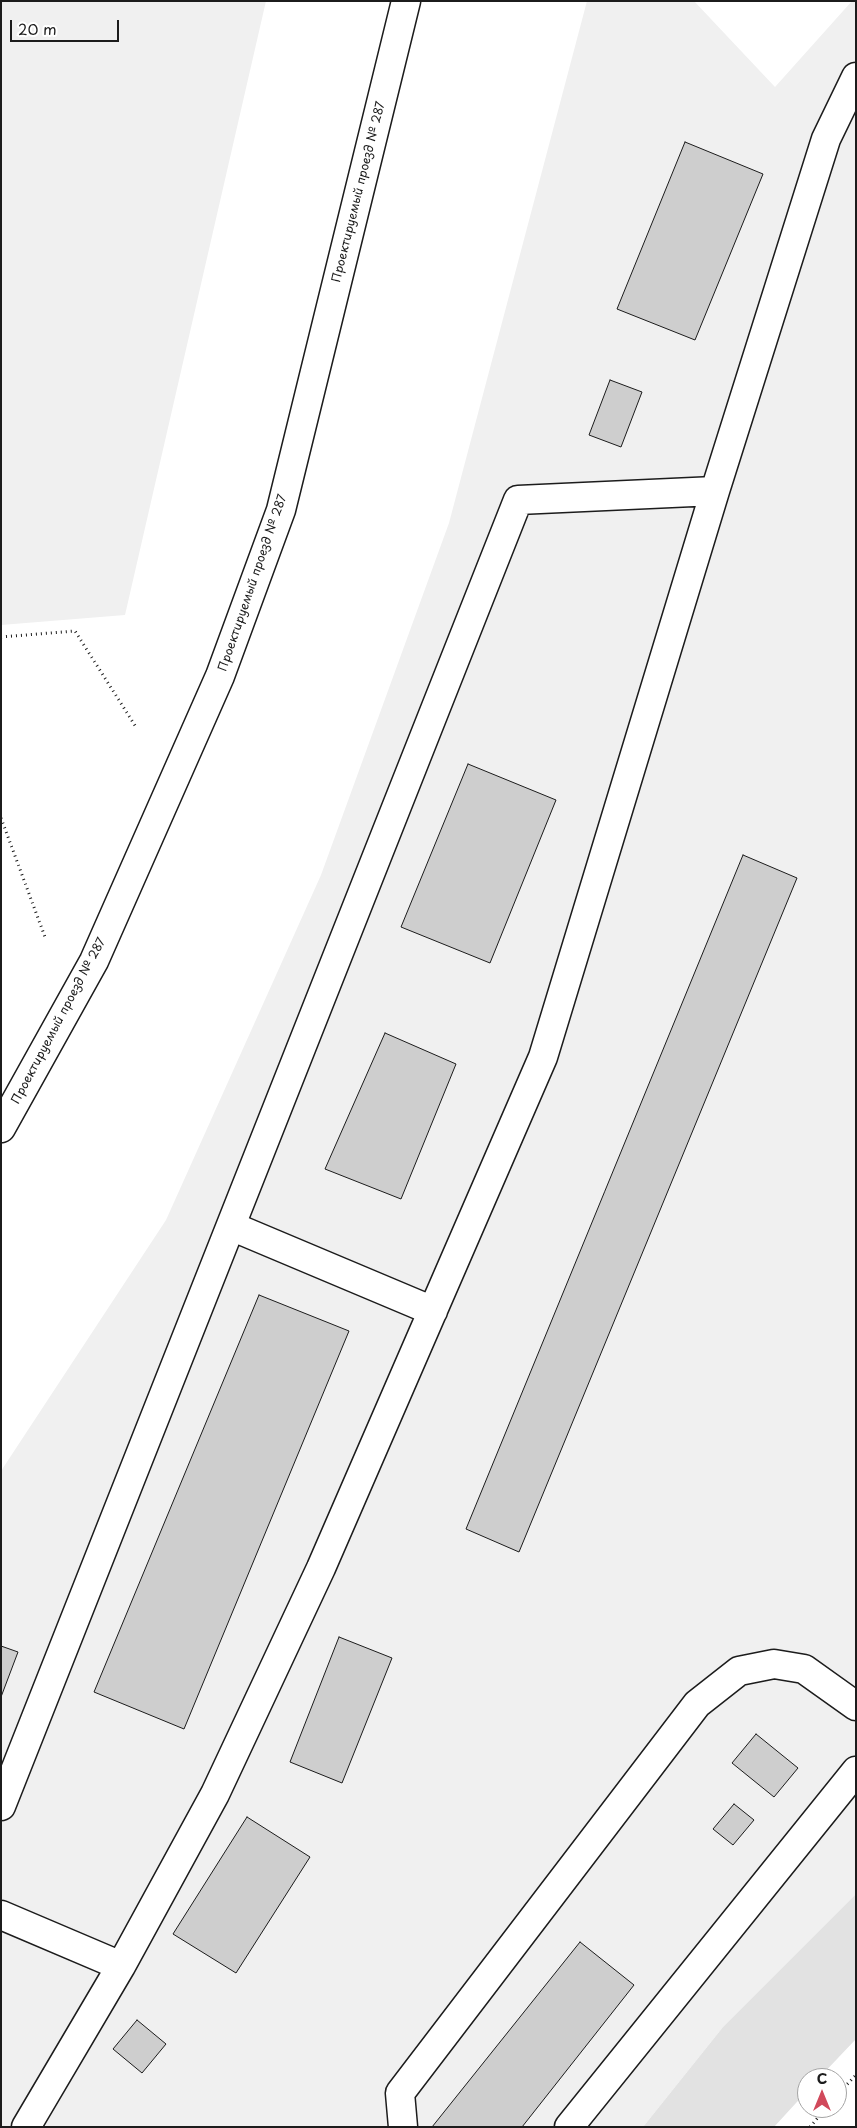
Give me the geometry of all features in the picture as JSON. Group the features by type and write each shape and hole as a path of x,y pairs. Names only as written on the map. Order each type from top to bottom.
{"street":[{"name":"Проектируемый проезд № 287","path":"1,1128 94,961 220,676 281,510 406,1"},
{"path":"26,2127 120,1966 215,1794 321,1568 542,1057 715,491 826,139 856,77"},
{"path":"1,1806 518,500 715,491"},
{"path":"231,1226 432,1311"},
{"path":"404,2127 400,2094 697,1704 739,1671 774,1664 804,1669 856,1706"},
{"path":"569,2127 856,1771"},
{"path":"1,1915 120,1966"}],"path":[{"path":"1,637 74,631 136,728"},
{"path":"1,818 45,937"},
{"path":"847,2084 856,2074"}],"shaded area":[{"path":"1,1 266,1 125,615 1,625"},
{"path":"587,1 694,1 775,87 852,1 856,1 856,1894 723,2027 643,2127 1,2127 1,1471 166,1220 321,875 449,523"},
{"path":"856,1894 856,2039 828,2068 797,2068 797,2102 774,2127 643,2127 723,2027"}],"building":[{"path":"685,142 763,174 695,340 617,309"},
{"path":"610,380 642,392 621,447 589,435"},
{"path":"468,764 556,800 490,963 401,927"},
{"path":"743,855 797,878 519,1552 466,1529"},
{"path":"385,1033 456,1064 401,1199 325,1169"},
{"path":"259,1295 349,1331 184,1729 94,1692"},
{"path":"339,1637 392,1658 342,1783 290,1762"},
{"path":"1,1646 18,1652 1,1697"},
{"path":"756,1734 798,1768 774,1797 732,1763"},
{"path":"734,1804 754,1820 733,1845 713,1829"},
{"path":"247,1817 310,1857 236,1973 173,1934"},
{"path":"580,1942 634,1985 522,2127 432,2127"},
{"path":"137,2020 166,2044 142,2073 113,2049"}]}
